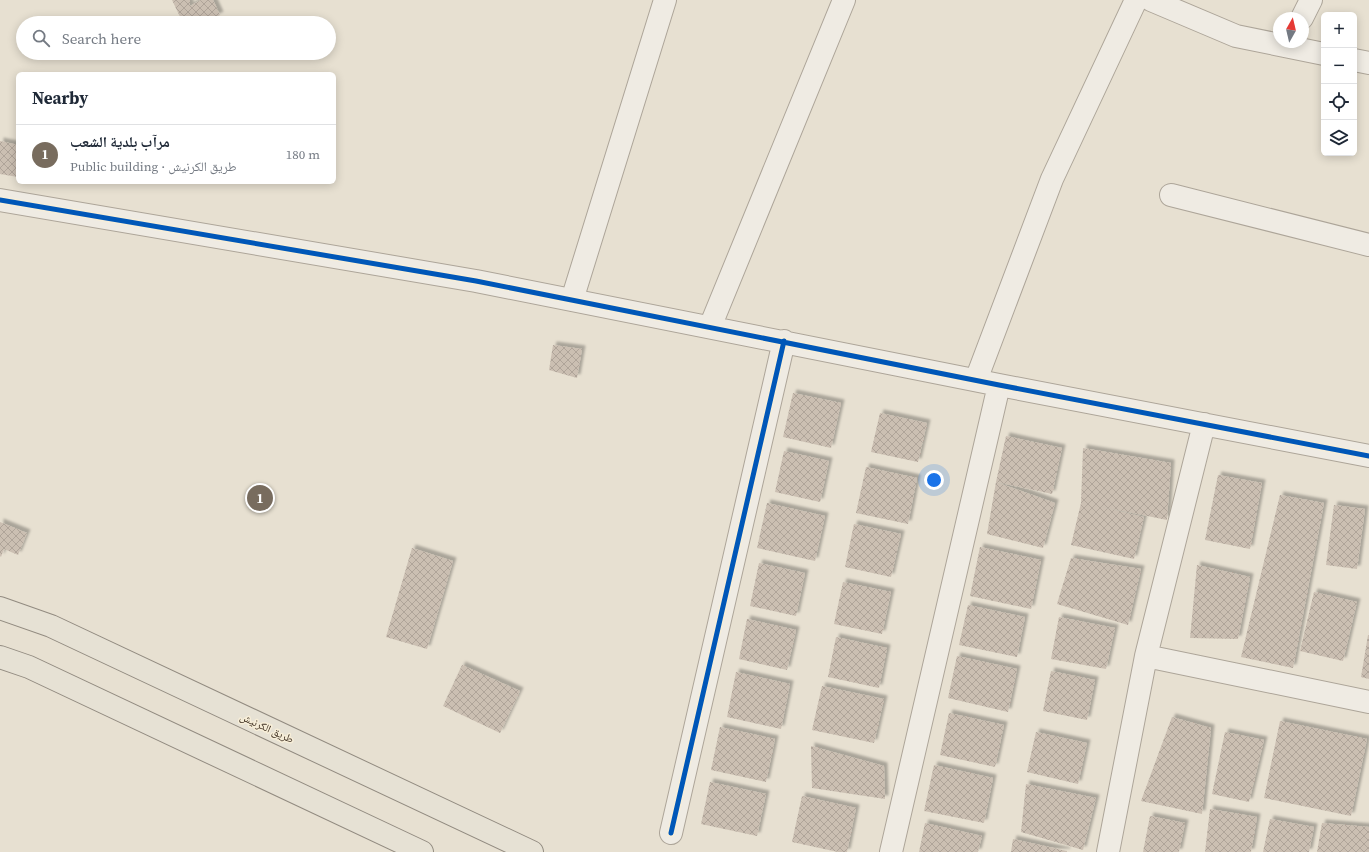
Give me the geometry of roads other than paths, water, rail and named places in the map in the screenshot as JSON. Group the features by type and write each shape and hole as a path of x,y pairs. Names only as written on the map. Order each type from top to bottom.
{"main road":[{"name":"طريق الكرنيش","path":"0,608 51,626 532,852"},
{"path":"0,657 36,670 422,852"}],"street":[{"path":"572,300 665,0"},
{"path":"710,327 844,0"},
{"path":"976,380 1052,179 1136,0"},
{"path":"1151,0 1236,36 1273,42"},
{"path":"1305,12 1311,0"},
{"path":"1302,48 1321,53"},
{"path":"1357,61 1369,64"},
{"path":"1171,195 1369,245"},
{"path":"0,200 476,281 784,341 999,385 1369,456"},
{"path":"671,833 784,341"},
{"path":"891,852 999,385"},
{"path":"1108,852 1146,656 1204,424"},
{"path":"1146,656 1369,702"}],"place":[{"name":"مرآب بلدية الشعب","path":"260,498"}]}
